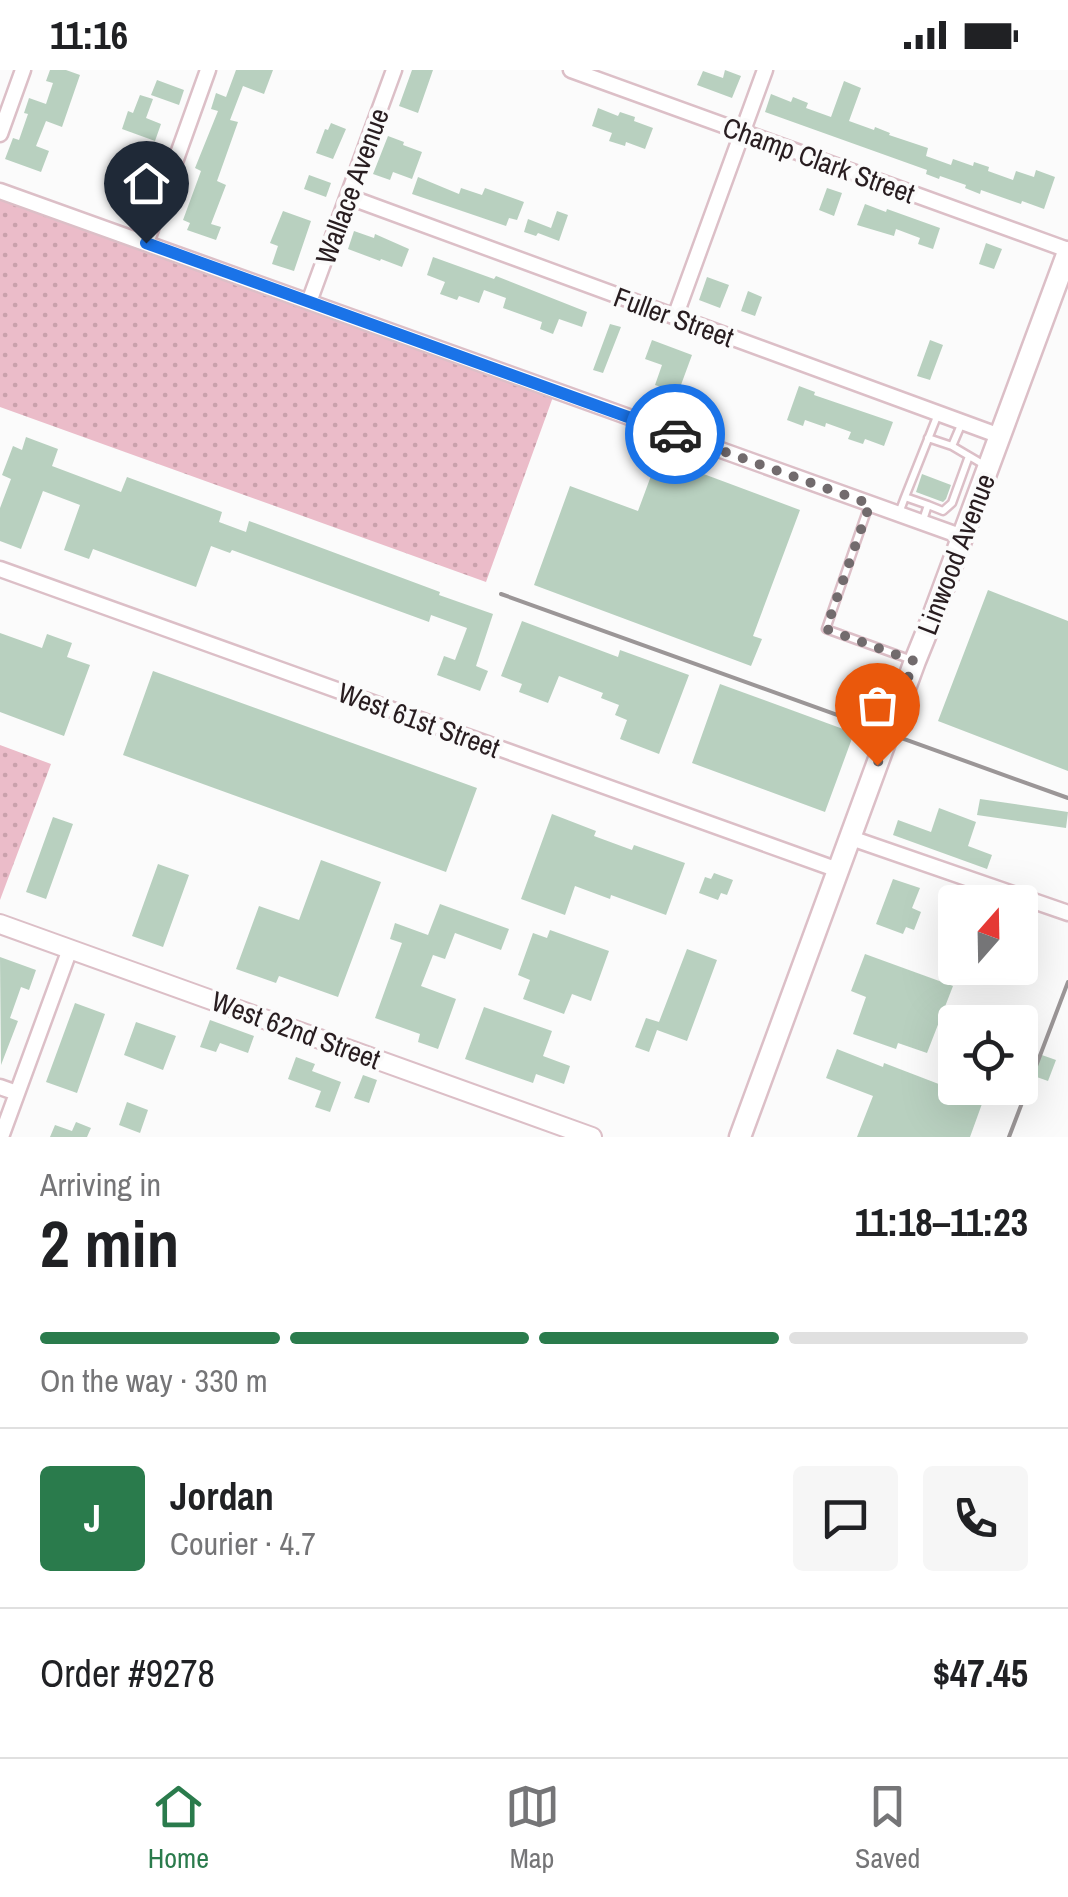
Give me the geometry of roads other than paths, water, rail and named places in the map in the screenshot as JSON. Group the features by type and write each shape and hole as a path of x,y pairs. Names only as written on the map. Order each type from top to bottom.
{"main road":[{"name":"Linwood Avenue","path":"740,1137 1068,251"}],"street":[{"path":"0,134 23,70"},
{"path":"146,243 208,70"},
{"name":"Wallace Avenue","path":"309,302 394,70"},
{"name":"Champ Clark Street","path":"570,70 1068,251"},
{"path":"675,318 764,70"},
{"path":"0,190 962,537"},
{"name":"Fuller Street","path":"349,197 1000,436"},
{"name":"West 61st Street","path":"0,570 838,870"},
{"path":"851,838 1068,913"},
{"name":"West 62nd Street","path":"0,924 592,1137"},
{"path":"1,1137 70,949"},
{"path":"0,1087 17,1094"}],"lane":[{"path":"899,514 938,413"},
{"path":"952,446 962,422"},
{"path":"928,438 952,446 988,468"},
{"path":"905,497 943,511 952,504 969,456"},
{"path":"870,504 826,629 914,661"},
{"path":"922,522 928,505"}],"railway":[{"path":"501,594 1068,798"},
{"path":"1009,1137 1068,982"}]}
